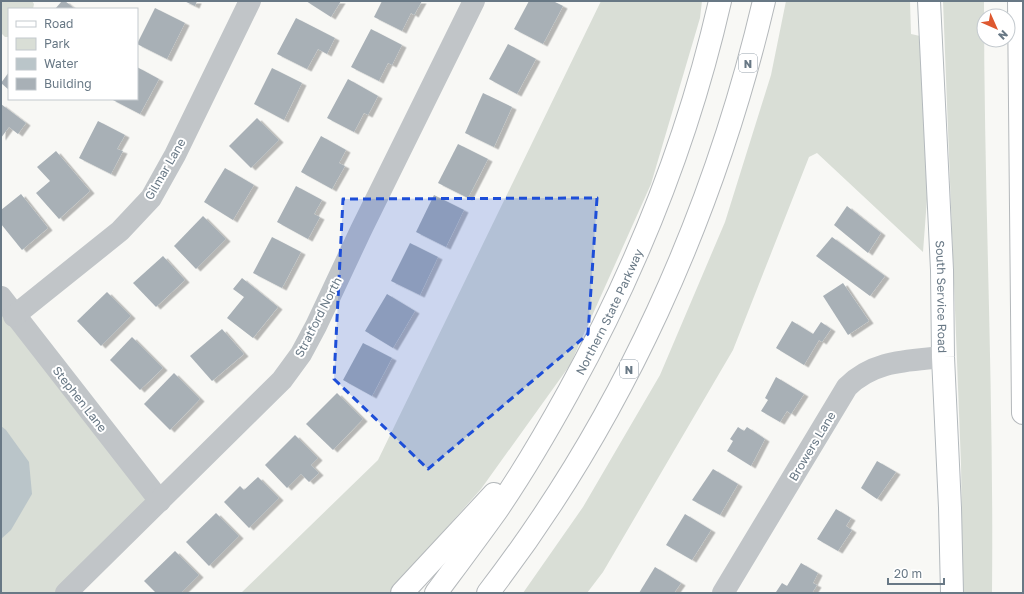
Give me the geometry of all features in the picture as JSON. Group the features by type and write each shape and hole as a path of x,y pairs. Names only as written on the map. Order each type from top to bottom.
{"main road":[{"name":"Northern State Parkway","path":"436,593 497,509 535,450 602,330 631,268 669,173 690,112 709,48 720,1"},
{"name":"N","path":"488,593 515,557 571,472 606,412 654,319 682,256 708,191 740,90 764,1"},
{"name":"South Service Road","path":"929,1 942,270 943,358 950,508 952,593"},
{"path":"1019,1 1023,413"},
{"path":"402,593 535,450"}],"street":[{"name":"Gilmar Lane","path":"14,316 120,231 151,198 175,155 250,1"},
{"name":"Stratford North","path":"66,593 282,380 300,354 316,326 361,230 474,1"},
{"name":"Stephen Lane","path":"1,297 14,316 160,501"},
{"name":"Browers Lane","path":"724,593 847,387 860,376 876,368 900,362 943,358"}],"highlighted area":[{"path":"597,198 588,334 428,469 334,379 343,199"}],"green space":[{"path":"1,1 32,1 34,4 33,8 8,8 8,37 5,37 1,33"},
{"path":"601,1 702,1 700,18 651,184 570,365 481,489 389,593 241,593 378,460"},
{"path":"786,1 910,1 911,34 920,36 927,199 923,252 817,153 809,157 733,350 603,572 587,593 523,593 583,507 660,375 725,222 771,75"},
{"path":"943,1 984,1 984,8 976,8 976,48 984,48 992,445 992,593 963,593 961,464"},
{"path":"1,297 160,501 66,593 1,593"}],"water":[{"path":"1,426 6,430 29,462 32,494 11,530 1,539"}],"building":[{"path":"62,1 65,1 74,8 56,8"},
{"path":"184,1 197,1 195,6"},
{"path":"306,1 341,1 331,17"},
{"path":"382,1 422,1 414,15 411,13 402,31 374,17"},
{"path":"529,1 553,1 563,6 543,44 514,29"},
{"path":"155,8 185,23 167,59 138,44"},
{"path":"296,18 335,38 327,54 318,49 307,69 277,54"},
{"path":"371,29 402,45 392,65 388,63 379,81 351,67"},
{"path":"508,44 536,59 517,94 489,79"},
{"path":"138,68 159,79 140,114 113,100 138,100"},
{"path":"272,68 302,83 284,120 254,104"},
{"path":"8,73 8,89 1,83"},
{"path":"348,79 378,96 368,115 364,113 354,132 327,118"},
{"path":"483,93 512,107 494,147 465,133"},
{"path":"1,104 26,123 18,134 9,127 1,138"},
{"path":"257,118 279,140 251,168 229,146"},
{"path":"98,121 125,135 117,149 123,151 111,174 79,158"},
{"path":"321,136 346,150 339,163 345,166 332,189 301,172"},
{"path":"458,144 488,159 468,198 438,183"},
{"path":"56,151 90,191 59,219 36,193 50,181 37,167"},
{"path":"225,168 254,185 233,220 204,202"},
{"path":"296,186 322,200 314,214 320,217 308,239 277,222"},
{"path":"21,194 48,228 22,250 1,224 1,210"},
{"path":"434,195 464,210 446,247 416,232"},
{"path":"847,206 881,233 868,253 834,225"},
{"path":"203,216 226,239 196,269 174,246"},
{"path":"272,237 301,252 282,288 253,273"},
{"path":"832,237 885,276 870,296 816,256"},
{"path":"410,243 438,257 420,295 391,281"},
{"path":"163,256 185,280 156,307 133,283"},
{"path":"242,278 278,307 253,338 227,318 244,297 233,289"},
{"path":"843,283 869,321 848,335 823,296"},
{"path":"107,292 131,316 101,346 77,321"},
{"path":"387,294 415,311 393,348 365,331"},
{"path":"792,321 813,334 821,322 831,329 822,342 819,340 804,365 776,348"},
{"path":"222,329 244,354 212,381 190,356"},
{"path":"132,337 163,368 140,390 110,360"},
{"path":"363,343 392,358 372,396 343,380"},
{"path":"174,373 200,399 170,430 144,404"},
{"path":"776,377 804,394 791,414 787,411 780,422 761,411 768,400 765,398"},
{"path":"337,393 363,419 333,450 306,424"},
{"path":"738,427 744,431 747,427 765,439 751,466 727,451 733,441 730,439"},
{"path":"295,435 318,458 311,465 319,473 309,482 301,474 287,488 265,465"},
{"path":"877,461 896,472 877,499 861,488"},
{"path":"713,469 738,484 720,515 692,500"},
{"path":"258,477 279,498 249,528 224,502 240,486 244,490"},
{"path":"836,509 851,518 846,526 852,530 838,551 817,539"},
{"path":"216,513 239,536 209,566 186,542"},
{"path":"685,514 711,530 692,560 666,545"},
{"path":"175,551 199,575 181,593 156,593 144,581"},
{"path":"801,563 818,573 813,583 817,585 812,593 776,592 782,583 787,586"},
{"path":"655,567 681,583 674,593 639,593"}]}
